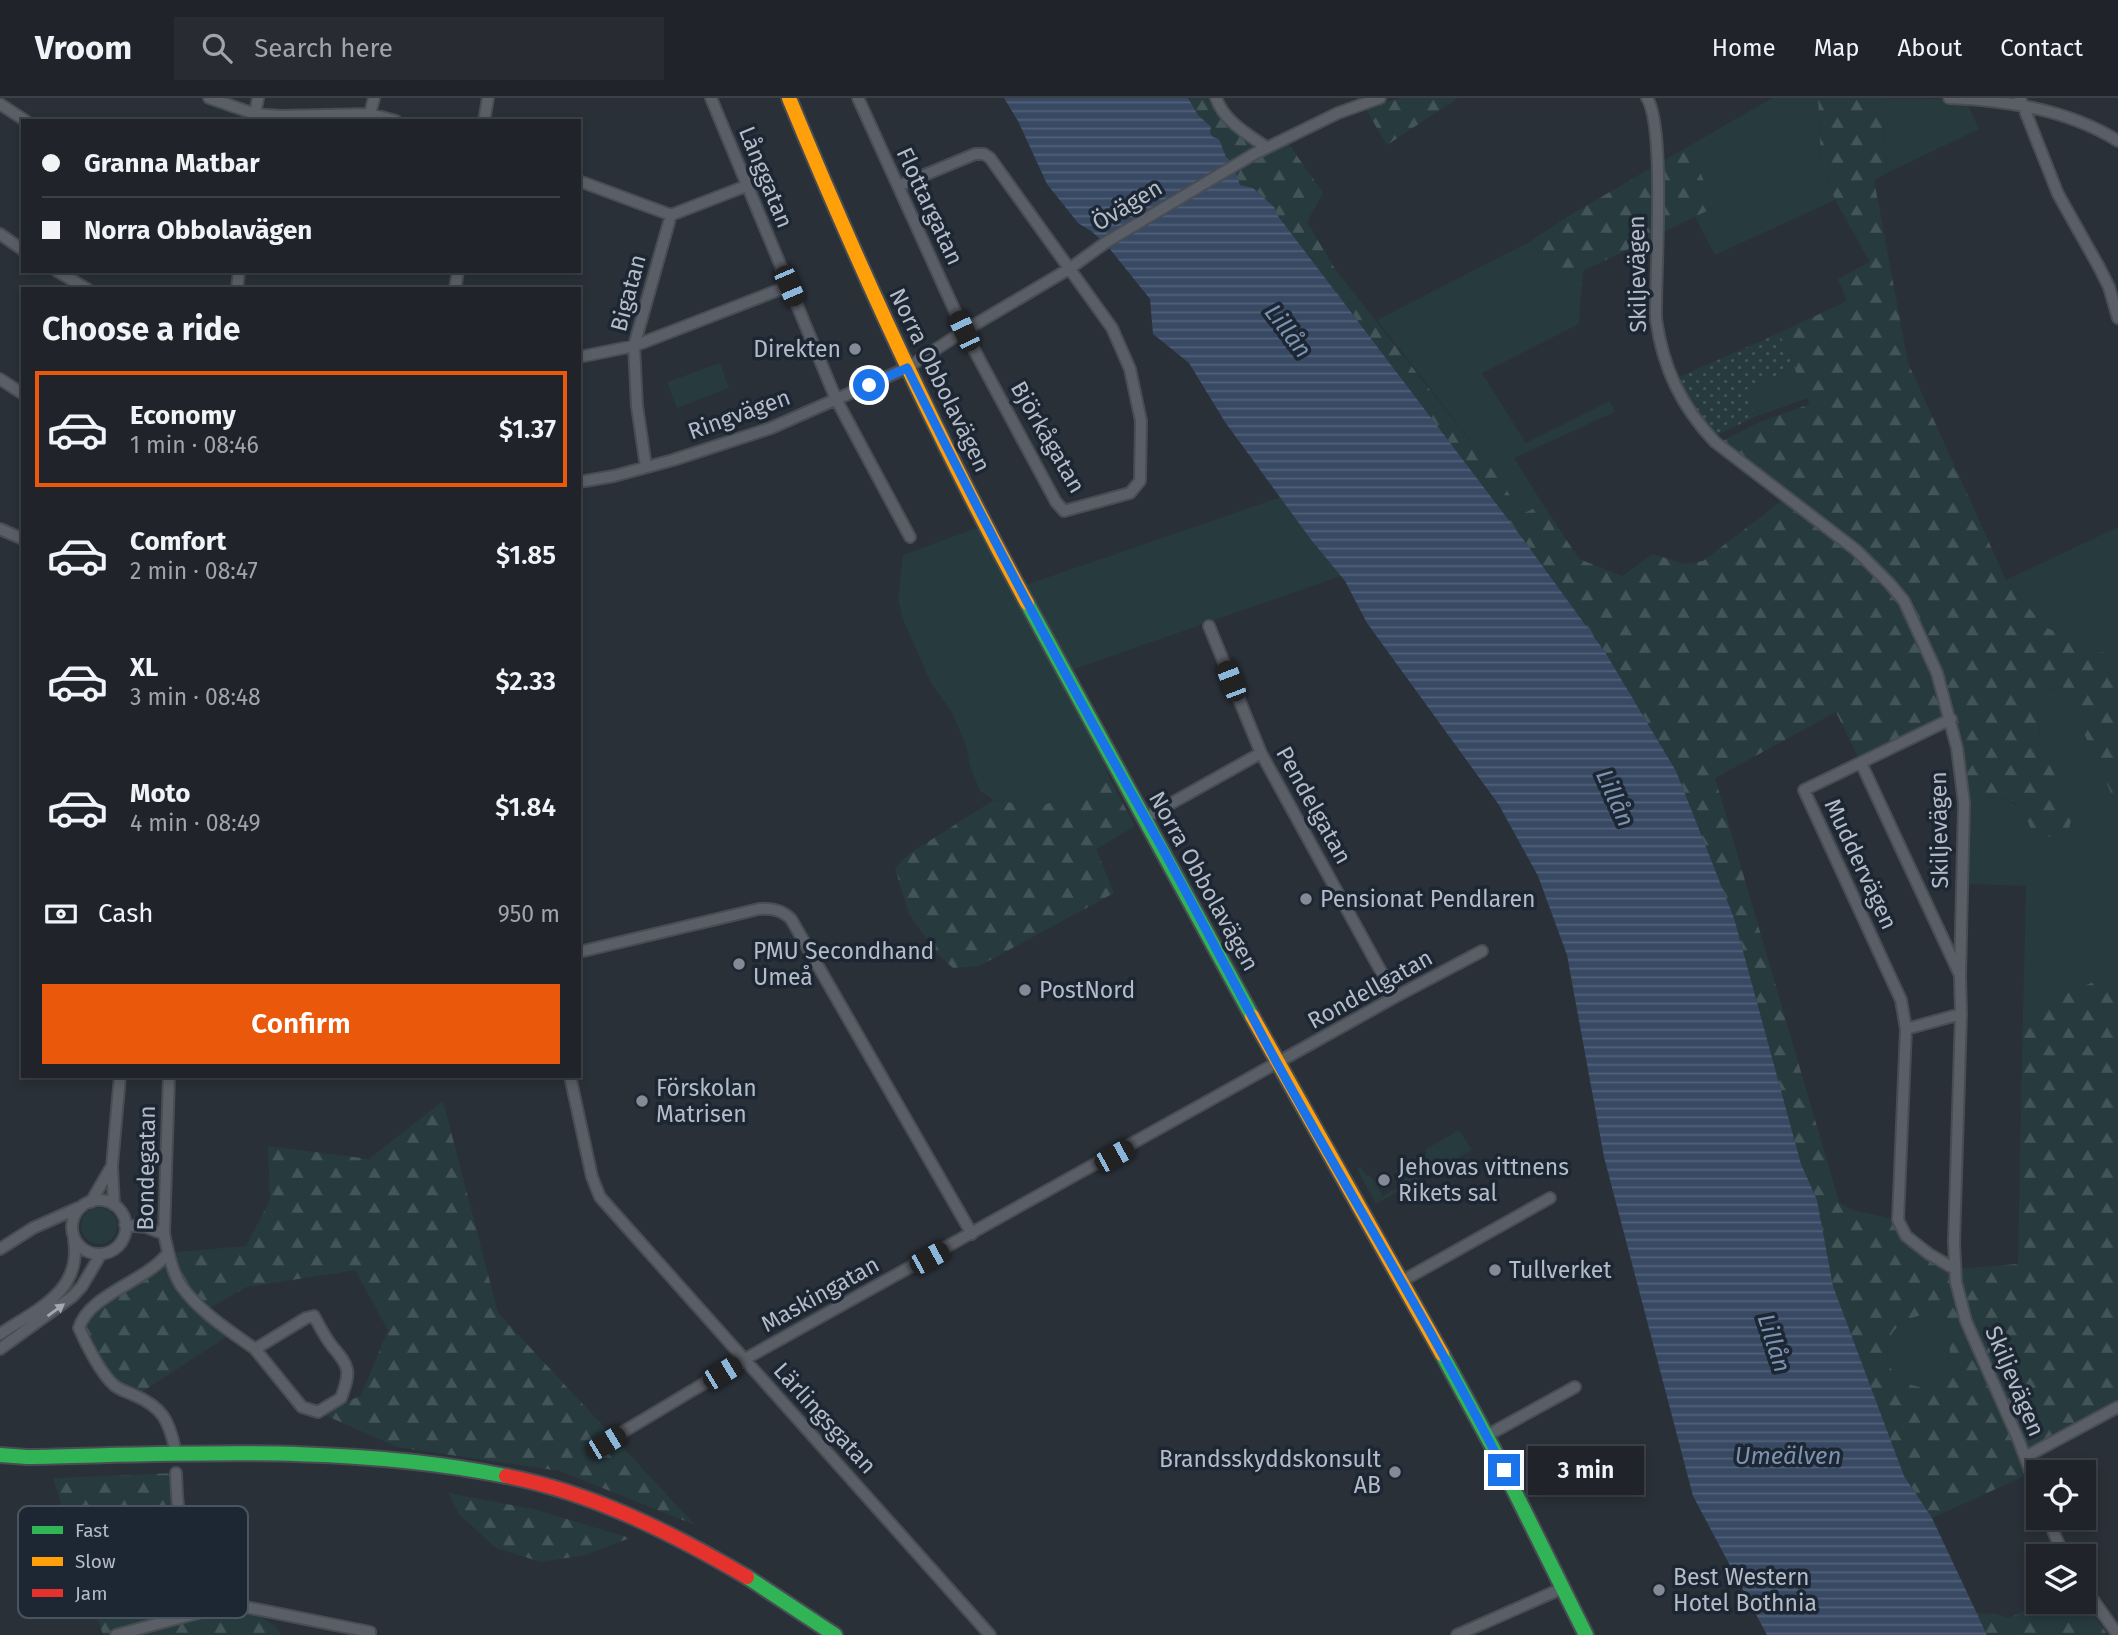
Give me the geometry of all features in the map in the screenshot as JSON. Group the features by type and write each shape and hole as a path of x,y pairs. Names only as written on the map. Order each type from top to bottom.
{"main road":[{"name":"Norra Obbolavägen","path":"791,99 834,207 907,368 1018,587 1278,1064 1402,1281 1486,1436 1586,1635"},
{"path":"0,1455 41,1457 328,1454 428,1461 464,1467 593,1501 639,1520 725,1566 835,1635"},
{"path":"0,1469 334,1465 390,1469 471,1480 543,1498 625,1526 738,1586 812,1635"}],"street":[{"path":"209,98 254,118 370,114 389,119"},
{"path":"254,118 258,98"},
{"path":"370,114 374,98"},
{"path":"484,119 488,98"},
{"name":"Långgatan","path":"711,98 836,399 910,537"},
{"name":"Flottargatan","path":"858,98 964,331"},
{"path":"1216,98 1220,108 1231,121 1266,147"},
{"name":"Övägen","path":"907,368 1069,269 1105,243 1266,147 1338,113 1380,98"},
{"name":"Skiljevägen","path":"1647,98 1656,136 1656,319 1660,344 1672,383 1698,425 1715,442 1856,550 1904,601 1937,673 1951,719 1964,803 1955,1269 1966,1321 2026,1460"},
{"path":"1949,98 2021,102 2063,116 2118,141"},
{"path":"2021,102 2058,194 2109,287 2118,318"},
{"path":"0,104 23,119"},
{"path":"898,186 975,154 984,154 990,158 1069,269"},
{"path":"581,182 671,215 746,186"},
{"name":"Bigatan","path":"646,467 637,406 634,346 671,215"},
{"path":"0,234 21,249"},
{"name":"Björkågatan","path":"964,331 1056,502 1064,511 1130,493 1140,481 1141,421 1130,369 1112,328 1069,269"},
{"path":"60,273 84,287"},
{"path":"581,358 634,346 789,286"},
{"name":"Ringvägen","path":"581,482 646,467 771,428 907,368"},
{"path":"0,379 21,393"},
{"path":"0,529 21,538"},
{"name":"Pendelgatan","path":"1209,626 1261,753 1395,997"},
{"name":"Muddervägen","path":"1951,719 1804,790 1901,1000 1906,1029 1898,1220 1906,1236 1955,1269"},
{"path":"1145,818 1261,753"},
{"path":"1861,763 1960,976"},
{"path":"581,952 760,909 769,908 786,914 972,1234"},
{"name":"Rondellgatan","path":"1278,1064 1482,951"},
{"path":"1906,1029 1961,1014"},
{"name":"Maskingatan","path":"606,1443 745,1359 1278,1064"},
{"path":"114,1205 111,1166 120,1078"},
{"name":"Bondegatan","path":"169,1078 164,1234 168,1253 182,1287 205,1311 255,1349 302,1407 318,1412 341,1398 348,1372 345,1360 324,1335 314,1317 306,1318 255,1349"},
{"name":"Lärlingsgatan","path":"570,1078 592,1177 600,1197 990,1635"},
{"path":"0,1334 57,1296 68,1282 76,1264 73,1220 111,1166"},
{"path":"1402,1281 1550,1198"},
{"path":"0,1249 33,1228 86,1204 99,1200 114,1205 120,1211 125,1225 122,1241 109,1252 101,1254 85,1251 74,1240"},
{"path":"125,1225 146,1227 164,1234"},
{"path":"168,1253 151,1271 122,1287 89,1311 81,1320 79,1328 114,1385 163,1414 170,1425 175,1449"},
{"path":"0,1349 73,1296 101,1254"},
{"path":"1486,1436 1575,1387"},
{"path":"2025,1457 2118,1407"},
{"path":"176,1473 179,1506"},
{"path":"1457,1635 1563,1588"},
{"path":"2096,1604 2118,1635"},
{"path":"248,1607 370,1632 370,1635"},
{"path":"116,1635 179,1618"}],"green space":[{"path":"1188,98 1216,98 1220,108 1266,147 1232,162 1226,157 1219,139 1210,133 1211,127 1198,115"},
{"path":"1400,98 1458,98 1387,145 1365,108"},
{"path":"1772,98 1818,98 1821,160 1835,200 1715,255 1695,217 1714,207 1689,146"},
{"path":"1818,98 1881,98 1887,173 1874,180 1908,363 2006,580 2045,627 2118,659 2118,808 2062,685 2037,694 2040,739 2072,817 2063,836 2050,837 2031,829 2020,807 2012,801 1985,798 1964,803 1951,720 1861,763 1836,712 1715,778 1839,1202 1852,1210 1898,1220 1906,1236 1955,1269 2018,1264 2023,1011 2118,972 2118,1407 2039,1449 2035,1460 2026,1460 2026,1475 1932,1518 1904,1476 1833,1286 1817,1200 1801,1164 1734,918 1676,771 1605,652 1523,539 1275,212 1275,208 1253,188 1240,185 1236,170 1288,143 1323,193 1307,222 1335,269 1497,475 1522,514 1539,506 1546,509 1579,559 1622,576 1653,554 1684,564 1703,561 1783,500 1721,442 1757,423 1810,404 1779,333 1847,301 1838,279 1870,262 1835,200 1821,160","holes":["1925,1315 1942,1323 1950,1351 1946,1372 1924,1388 1907,1383 1894,1374 1887,1350 1888,1342 1896,1328 1909,1319"]},
{"path":"1881,98 1965,99 1979,129 1887,173"},
{"path":"1689,146 1715,207 1583,271 1580,305 1531,241"},
{"path":"1531,241 1580,305 1579,324 1482,373 1526,443 1610,401 1615,412 1514,458 1546,509 1539,506 1522,514 1497,475 1377,320"},
{"path":"1779,333 1795,368 1745,390 1755,417 1715,436 1702,422 1675,379"},
{"path":"720,363 729,388 677,408 667,382"},
{"path":"1795,368 1808,398 1755,417 1744,390"},
{"path":"1281,497 1341,576 1066,672 1111,781 1038,807 994,800 980,791 971,769 965,742 952,713 930,681 902,617 898,599 903,555 979,527 1011,590"},
{"path":"2118,527 2118,659 2045,627 2006,580"},
{"path":"2063,685 2118,808 2118,972 2023,1011 2026,886 1962,884 1964,803 1979,798 2000,797 2020,806 2072,817 2040,739 2037,694"},
{"path":"1111,781 1135,826 1096,849 1114,893 979,966 953,968 937,953 909,914 895,868 909,854 994,800 1038,807"},
{"path":"443,1101 498,1313 695,1525 560,1471 397,1447 318,1412 361,1396 388,1330 355,1270 247,1287 206,1310 232,1333 136,1396 116,1383 101,1364 81,1320 168,1253 246,1246 270,1200 268,1146 369,1159"},
{"path":"1459,1130 1472,1150 1376,1204 1357,1169 1361,1167 1367,1176 1370,1175 1383,1196 1402,1184 1395,1171 1426,1154 1426,1149"},
{"path":"99,1208 111,1214 117,1226 111,1238 99,1244 87,1238 81,1226 87,1214"},
{"path":"1925,1315 1943,1323 1950,1351 1946,1372 1924,1388 1907,1383 1896,1376 1887,1350 1888,1342 1896,1328 1909,1319"},
{"path":"176,1473 182,1506 62,1506 53,1478"},
{"path":"448,1493 533,1509 630,1538 585,1555 541,1562 496,1548 459,1514"},
{"path":"248,1610 276,1627 281,1635 103,1635 98,1618 248,1618"},
{"path":"2026,1610 2026,1614 2093,1614 2108,1635 1987,1635 1977,1613 2008,1618"}],"water":[{"name":"Umeälven","path":"1004,98 1188,98 1198,115 1211,127 1210,133 1213,137 1219,139 1226,157 1232,162 1240,185 1253,188 1275,208 1275,212 1523,539 1605,652 1676,771 1734,918 1801,1164 1817,1200 1833,1286 1904,1476 1932,1518 1987,1635 1767,1635 1693,1496 1604,1157 1567,955 1538,876 1499,805 1367,623 1345,581 1312,541 1225,422 1189,363 1153,334 1150,299 1105,243 1078,223 1047,184 1018,121"}],"traffic: fast":[{"path":"1027,603 1252,1016"},
{"path":"1442,1354 1493,1448 1586,1635"},
{"path":"0,1455 327,1455 447,1466 506,1476"},
{"path":"747,1577 835,1635"}],"traffic: slow":[{"path":"789,98 901,354 962,480 1027,603"},
{"path":"1252,1016 1442,1354"}],"traffic: jam":[{"path":"506,1476 570,1493 631,1516 747,1577"}],"place":[{"name":"Direkten","path":"855,349"},
{"name":"Pensionat Pendlaren","path":"1306,899"},
{"name":"PMU Secondhand Umeå","path":"739,964"},
{"name":"PostNord","path":"1025,990"},
{"name":"Förskolan Matrisen","path":"642,1101"},
{"name":"Jehovas vittnens Rikets sal","path":"1384,1180"},
{"name":"Tullverket","path":"1495,1270"},
{"name":"Brandsskyddskonsult AB","path":"1395,1472"},
{"name":"Best Western Hotel Bothnia","path":"1659,1590"}],"route":[{"path":"869,385 907,368 1018,587 1278,1064 1423,1319 1504,1470"}],"water label":[{"name":"Lillån","path":"1288,331"},
{"name":"Lillån","path":"1615,798"},
{"name":"Lillån","path":"1774,1343"}]}
